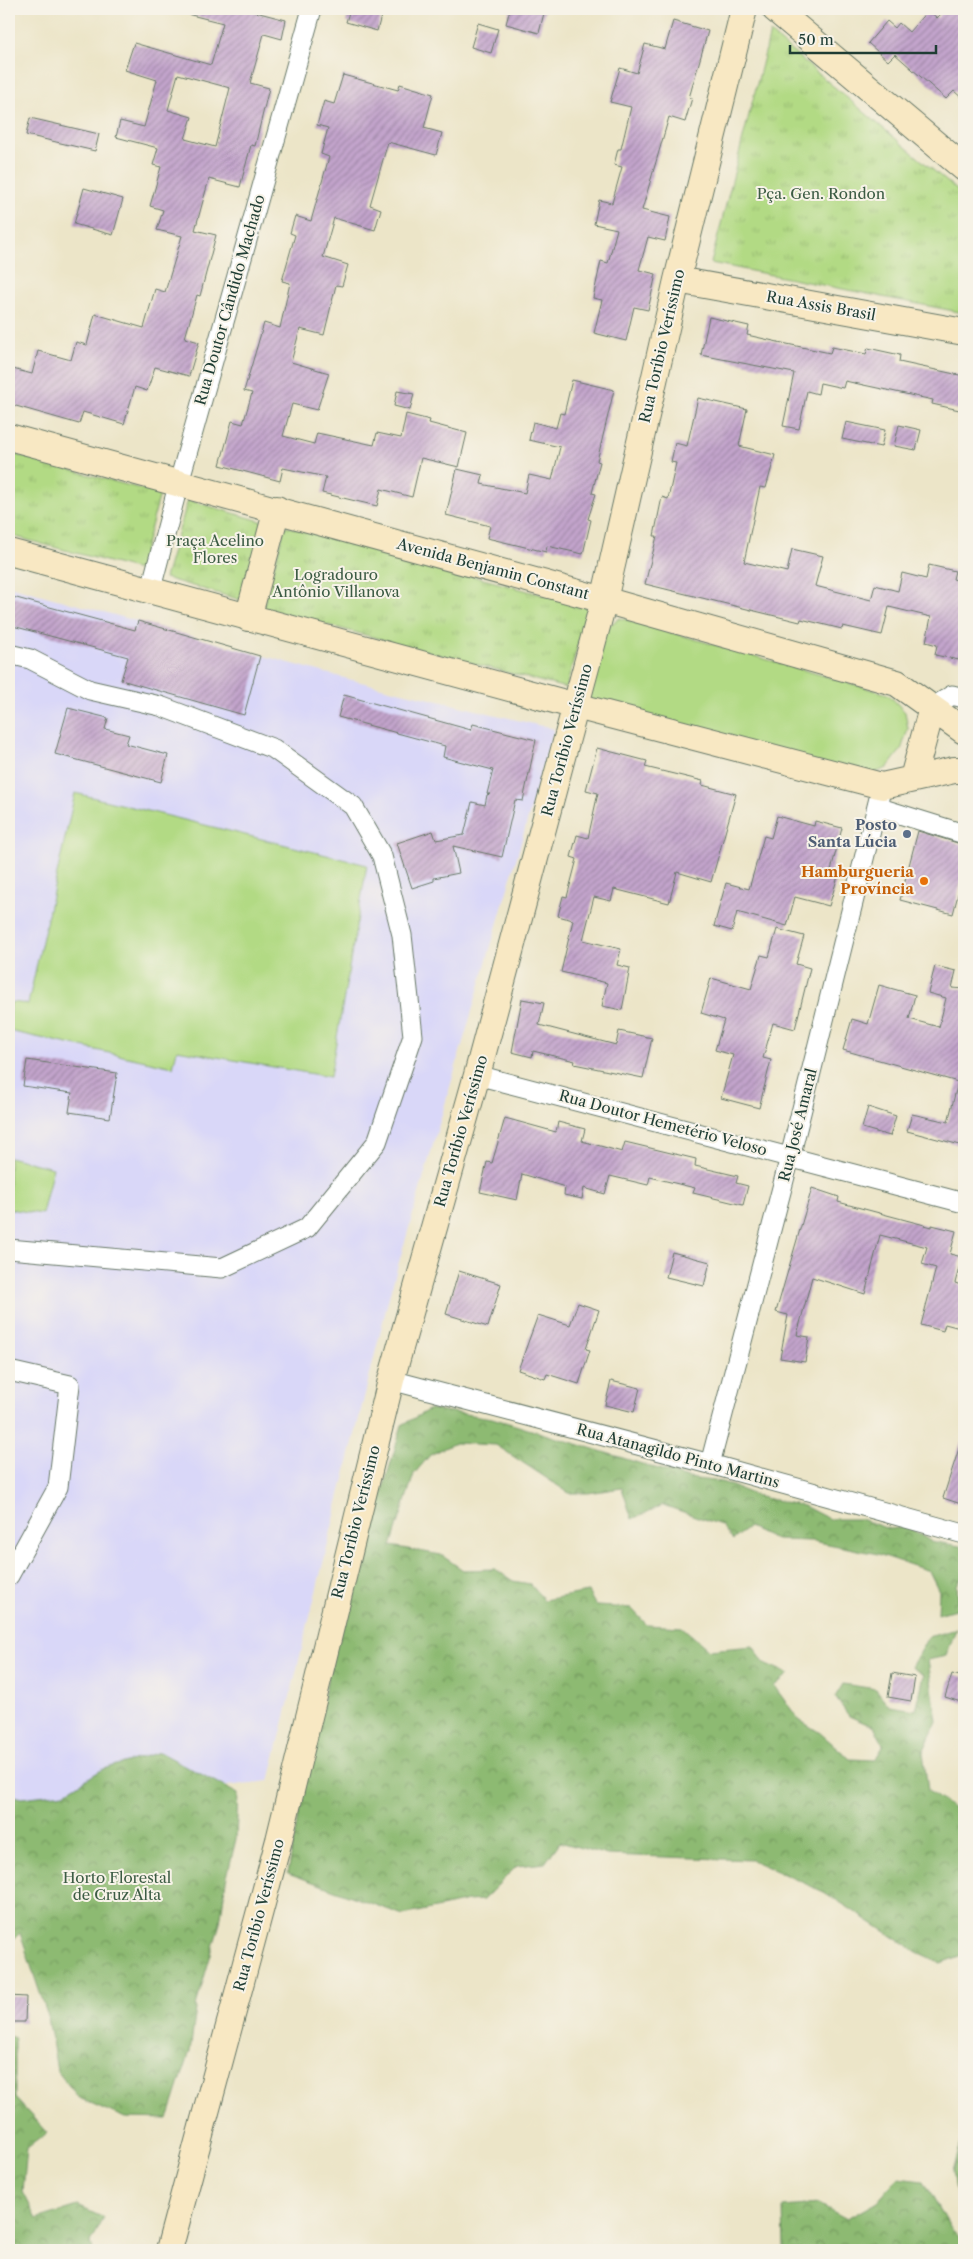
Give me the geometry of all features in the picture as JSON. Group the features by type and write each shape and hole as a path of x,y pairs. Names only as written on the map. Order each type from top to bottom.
{"main road":[{"name":"Rua Toríbio Veríssimo","path":"169,2250 279,1840 391,1380 477,1075 604,600 677,280 744,9"},
{"path":"775,9 964,168"},
{"name":"Rua Assis Brasil","path":"677,280 964,332"},
{"name":"Avenida Benjamin Constant","path":"9,437 277,509 897,682 964,731"},
{"path":"248,618 277,509"},
{"path":"9,552 150,592 576,706 879,796 913,778 954,770 964,770"},
{"path":"913,778 932,708"}],"street":[{"name":"Rua Doutor Cândido Machado","path":"150,592 179,482 312,9"},
{"path":"9,654 30,659 90,690 160,706 274,749 353,806 382,856 402,935 413,1036 377,1142 307,1228 222,1268 9,1248"},
{"path":"932,708 952,695 964,698"},
{"path":"879,796 964,834"},
{"name":"Rua José Amaral","path":"710,1464 790,1157 879,796"},
{"name":"Rua Doutor Hemetério Veloso","path":"477,1075 964,1203"},
{"path":"9,1371 70,1386 58,1487 9,1576"},
{"name":"Rua Atanagildo Pinto Martins","path":"391,1380 710,1464 964,1534"}],"shaded area":[{"path":"9,586 344,678 554,729 390,1293 269,1781 9,1812"}],"green space":[{"name":"Pça. Gen. Rondon","path":"770,33 964,196 964,313 711,263"},
{"path":"9,453 160,494 139,570 9,535"},
{"name":"Praça Acelino Flores","path":"188,500 264,522 241,600 165,578"},
{"name":"Logradouro Antônio Villanova","path":"285,526 588,607 566,688 263,608"},
{"path":"620,618 888,694 905,712 908,729 901,750 887,768 867,776 587,700 605,628"},
{"path":"75,793 367,865 330,1077 177,1050 173,1067 9,1031 11,1002 28,1004"},
{"path":"9,1157 53,1168 42,1214 9,1209"},
{"path":"430,1409 492,1418 688,1478 722,1482 760,1497 804,1506 829,1519 860,1519 889,1529 908,1527 930,1541 960,1546 964,1550 964,1573 957,1585 959,1608 938,1614 939,1591 929,1571 878,1554 813,1541 777,1540 749,1527 733,1540 721,1525 663,1505 632,1519 622,1488 588,1493 569,1493 496,1445 455,1443 430,1455 414,1474 391,1546 441,1555 463,1570 495,1569 513,1581 530,1584 544,1600 588,1592 596,1606 631,1608 647,1625 682,1627 709,1650 753,1646 764,1663 789,1674 774,1686 799,1720 819,1732 850,1759 875,1760 884,1745 874,1727 849,1716 835,1697 843,1684 876,1689 889,1706 916,1710 924,1675 911,1667 928,1637 956,1629 946,1656 928,1660 937,1721 923,1752 928,1791 964,1816 964,1954 941,1963 917,1952 824,1892 752,1860 607,1855 560,1842 545,1863 517,1866 483,1900 468,1901 403,1915 288,1873 304,1784 354,1561 375,1516 402,1425"},
{"name":"Horto Florestal de Cruz Alta","path":"160,1752 238,1794 236,1839 226,1881 220,1923 197,2002 190,2051 168,2119 125,2118 79,2098 57,2071 48,2017 20,1933 9,1944 9,1794 21,1798 64,1793 103,1769"},
{"path":"9,2036 15,2038 15,2098 47,2133 27,2148 23,2192 37,2219 78,2206 104,2218 91,2242 93,2250 9,2250"},
{"path":"964,2133 964,2210 958,2205 953,2171"},
{"path":"898,2178 924,2181 951,2229 964,2240 964,2250 784,2250 783,2207 819,2204 847,2219 877,2202"}],"building":[{"path":"187,9 252,9 252,11 286,20 282,39 264,34 250,83 269,88 255,146 251,145 240,187 209,179 195,230 216,235 200,296 197,295 185,338 199,342 189,376 155,367 147,391 135,387 124,424 83,412 79,424 9,404 9,368 32,374 38,351 71,360 76,342 87,345 95,314 144,328 155,289 165,292 182,236 157,230 163,210 150,206 161,167 153,165 158,148 116,137 120,121 144,127 157,80 125,70 134,43 211,65 223,23 187,14","holes":["178,74 230,88 215,147 185,139 192,117 168,110"]},
{"path":"350,9 383,9 377,31 346,22"},
{"path":"510,9 545,9 539,33 506,24"},
{"path":"946,9 964,9 964,100 954,91 946,99 895,54 888,61 868,43 887,21 895,28 899,23 909,32 928,10 937,18"},
{"path":"673,21 708,31 689,98 692,98 685,122 669,117 642,210 670,217 665,241 648,237 639,270 656,274 648,310 634,307 626,341 594,333 602,300 593,298 601,261 608,263 617,229 594,224 599,200 612,203 622,167 614,165 618,149 621,149 631,107 610,102 620,68 637,73 645,44 665,49"},
{"path":"478,23 498,29 491,53 471,47"},
{"path":"343,75 398,90 400,84 433,94 424,128 442,133 436,155 388,142 370,205 381,209 375,230 334,218 323,257 348,265 342,286 336,285 324,335 300,329 291,362 329,373 317,410 292,404 283,436 314,444 317,433 374,445 377,433 401,438 406,414 430,420 429,423 467,433 459,467 421,458 412,497 381,489 377,506 322,493 326,477 283,468 280,481 220,465 232,421 243,424 252,393 244,391 264,323 280,328 290,283 282,281 295,235 290,233 295,216 311,221 329,157 321,154 328,128 317,125 324,101 334,104"},
{"path":"30,118 99,134 95,151 26,135"},
{"path":"84,188 123,199 113,235 74,224"},
{"path":"709,317 749,326 747,335 830,353 832,347 866,354 868,348 900,355 899,362 964,376 964,411 932,404 933,400 845,381 843,388 820,383 818,394 807,391 799,429 783,426 794,373 701,355"},
{"path":"572,380 614,390 597,461 600,462 592,493 596,494 588,519 591,520 583,554 547,546 546,552 487,538 490,526 446,515 457,469 483,475 481,484 525,493 529,475 552,480 560,447 529,440 533,422 556,428 560,413 564,414"},
{"path":"397,391 414,394 410,410 394,406"},
{"path":"698,398 747,409 739,446 775,455 766,488 760,487 744,562 787,572 792,549 823,556 815,586 871,600 875,585 898,591 902,573 926,579 929,565 955,571 953,579 964,582 964,638 959,660 935,655 937,645 926,642 931,617 889,607 882,635 843,626 842,629 801,619 800,622 645,584 657,536 654,536 662,497 668,499 676,463 671,462 675,443 687,446"},
{"path":"846,422 885,430 881,447 842,439"},
{"path":"899,425 921,430 916,450 894,446"},
{"path":"9,596 135,630 138,621 260,656 244,715 121,680 128,657 9,625"},
{"path":"344,695 471,730 473,724 536,740 523,801 515,800 502,857 453,846 459,873 434,878 434,881 412,888 397,843 433,831 436,840 464,835 472,802 485,805 487,795 490,794 487,794 493,770 443,757 445,746 338,717"},
{"path":"68,708 108,718 105,729 129,735 126,744 168,755 161,782 55,754"},
{"path":"597,748 647,761 645,767 703,781 702,785 736,794 711,882 677,872 669,903 614,889 611,901 594,897 583,940 621,949 617,965 630,968 622,1010 602,1006 607,983 561,972 573,920 558,916 563,896 567,897 577,859 571,857 577,835 588,838 598,793 586,790"},
{"path":"777,816 814,826 815,821 842,828 830,874 838,876 829,906 795,897 787,926 737,912 732,931 714,926 726,883 749,889 764,836 771,838"},
{"path":"918,831 964,845 964,871 953,914 900,900"},
{"path":"777,929 804,936 796,964 810,968 795,1029 773,1023 763,1058 771,1060 759,1108 721,1098 733,1055 715,1050 724,1020 701,1013 711,978 751,989 761,955 769,957"},
{"path":"935,966 956,971 952,988 964,989 964,1146 907,1131 912,1114 948,1122 958,1082 843,1050 852,1019 868,1024 879,985 915,995 909,1019 939,1027 946,998 928,993"},
{"path":"522,999 544,1003 539,1025 616,1045 619,1031 652,1038 643,1078 574,1064 575,1061 533,1051 532,1057 512,1052"},
{"path":"27,1060 117,1073 110,1118 69,1112 72,1093 23,1086"},
{"path":"868,1107 896,1116 890,1136 862,1128"},
{"path":"505,1118 556,1132 558,1122 585,1129 582,1141 622,1152 625,1142 696,1159 695,1166 738,1176 736,1183 748,1186 743,1205 693,1193 695,1188 650,1177 648,1185 610,1176 605,1194 584,1188 582,1199 564,1195 565,1187 522,1174 517,1200 480,1192 487,1162 492,1163"},
{"path":"812,1188 839,1197 838,1202 932,1227 932,1225 956,1231 950,1254 962,1257 955,1283 964,1286 964,1313 960,1328 945,1324 943,1331 921,1325 936,1268 922,1264 927,1247 880,1235 865,1294 812,1277 797,1335 809,1337 805,1362 780,1358 788,1315 776,1312"},
{"path":"672,1252 710,1262 704,1286 666,1277"},
{"path":"459,1271 501,1284 488,1327 446,1314"},
{"path":"578,1303 599,1310 586,1349 590,1350 579,1384 547,1374 545,1379 518,1370 538,1315 570,1325"},
{"path":"611,1381 640,1388 634,1412 605,1405"},
{"path":"961,1442 964,1443 964,1505 943,1498"},
{"path":"892,1673 915,1677 911,1701 888,1697"},
{"path":"952,1674 964,1677 964,1703 945,1697"},
{"path":"9,1996 26,1997 25,2022 9,2022"}],"place":[{"name":"Posto Santa Lúcia","path":"907,834"},
{"name":"Hamburgueria Província","path":"924,881"}]}
